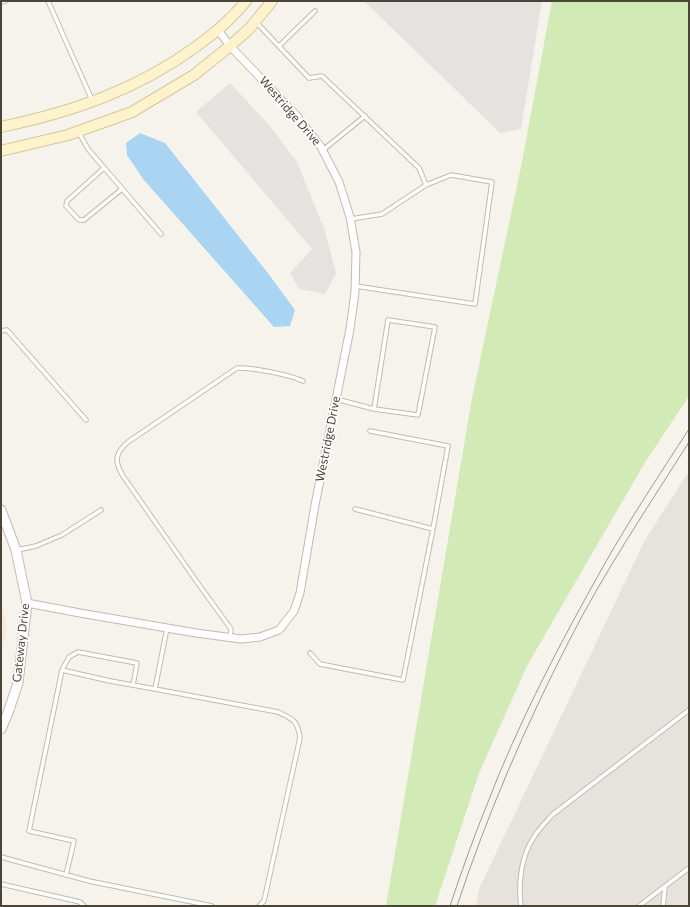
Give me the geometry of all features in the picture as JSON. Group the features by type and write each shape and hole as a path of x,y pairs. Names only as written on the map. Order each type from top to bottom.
{"main road":[{"path":"1,127 42,118 92,102 144,80 182,57 218,30 246,1"},
{"path":"1,151 48,141 78,132 132,112 194,75 230,46 255,21 272,1"}],"street":[{"name":"Westridge Drive","path":"27,603 167,628 241,639 260,637 279,630 294,611 300,593 315,505 350,329 355,286 356,252 351,220 338,182 323,150 296,115 230,46 218,30"},
{"name":"Gateway Drive","path":"1,510 16,550 27,603 18,683 1,729"}],"lane":[{"path":"1,2 6,1"},
{"path":"48,1 92,102"},
{"path":"279,46 314,11"},
{"path":"255,21 309,78 322,76 365,116 419,168 426,184"},
{"path":"323,150 365,116"},
{"path":"78,132 88,149 161,234"},
{"path":"104,168 67,201 66,206 79,220 84,220 122,189"},
{"path":"351,220 382,214 426,184 451,175 492,182 475,304 355,286"},
{"path":"336,399 374,409 418,415 435,327 388,320 374,409"},
{"path":"1,331 7,330 86,420"},
{"path":"230,638 231,629 123,476 117,461 118,454 123,446 128,442 237,368 295,378 303,381"},
{"path":"310,653 320,664 403,680 448,446 370,430"},
{"path":"356,509 433,529"},
{"path":"16,550 36,546 62,535 101,510"},
{"path":"155,689 167,628"},
{"path":"66,875 74,841 29,831 62,670 69,657 78,652 137,663 133,685"},
{"path":"62,670 278,712 291,718 298,726 300,738 264,901 259,906"},
{"path":"521,906 520,889 525,855 534,838 552,815 689,710"},
{"path":"1,857 89,881 212,906"},
{"path":"639,906 689,868"},
{"path":"1,884 80,902 84,906"},
{"path":"663,906 665,887"}],"shaded area":[{"path":"364,1 542,1 521,129 500,133"},
{"path":"230,83 270,126 297,162 325,231 336,273 325,294 299,289 290,273 312,249 196,112"},
{"path":"689,471 689,906 476,906 479,889 645,540"},
{"path":"1,599 7,631 1,652"}],"green space":[{"path":"552,1 689,1 689,396 644,464 528,664 479,773 435,906 386,906 472,398 521,167"}],"water":[{"path":"140,133 165,143 267,272 295,310 290,326 274,327 143,179 127,155 126,143"}],"tram line":[{"path":"450,906 498,776 540,684 614,548 689,429"},
{"path":"457,906 494,805 522,739 553,673 597,590 689,442"}]}
